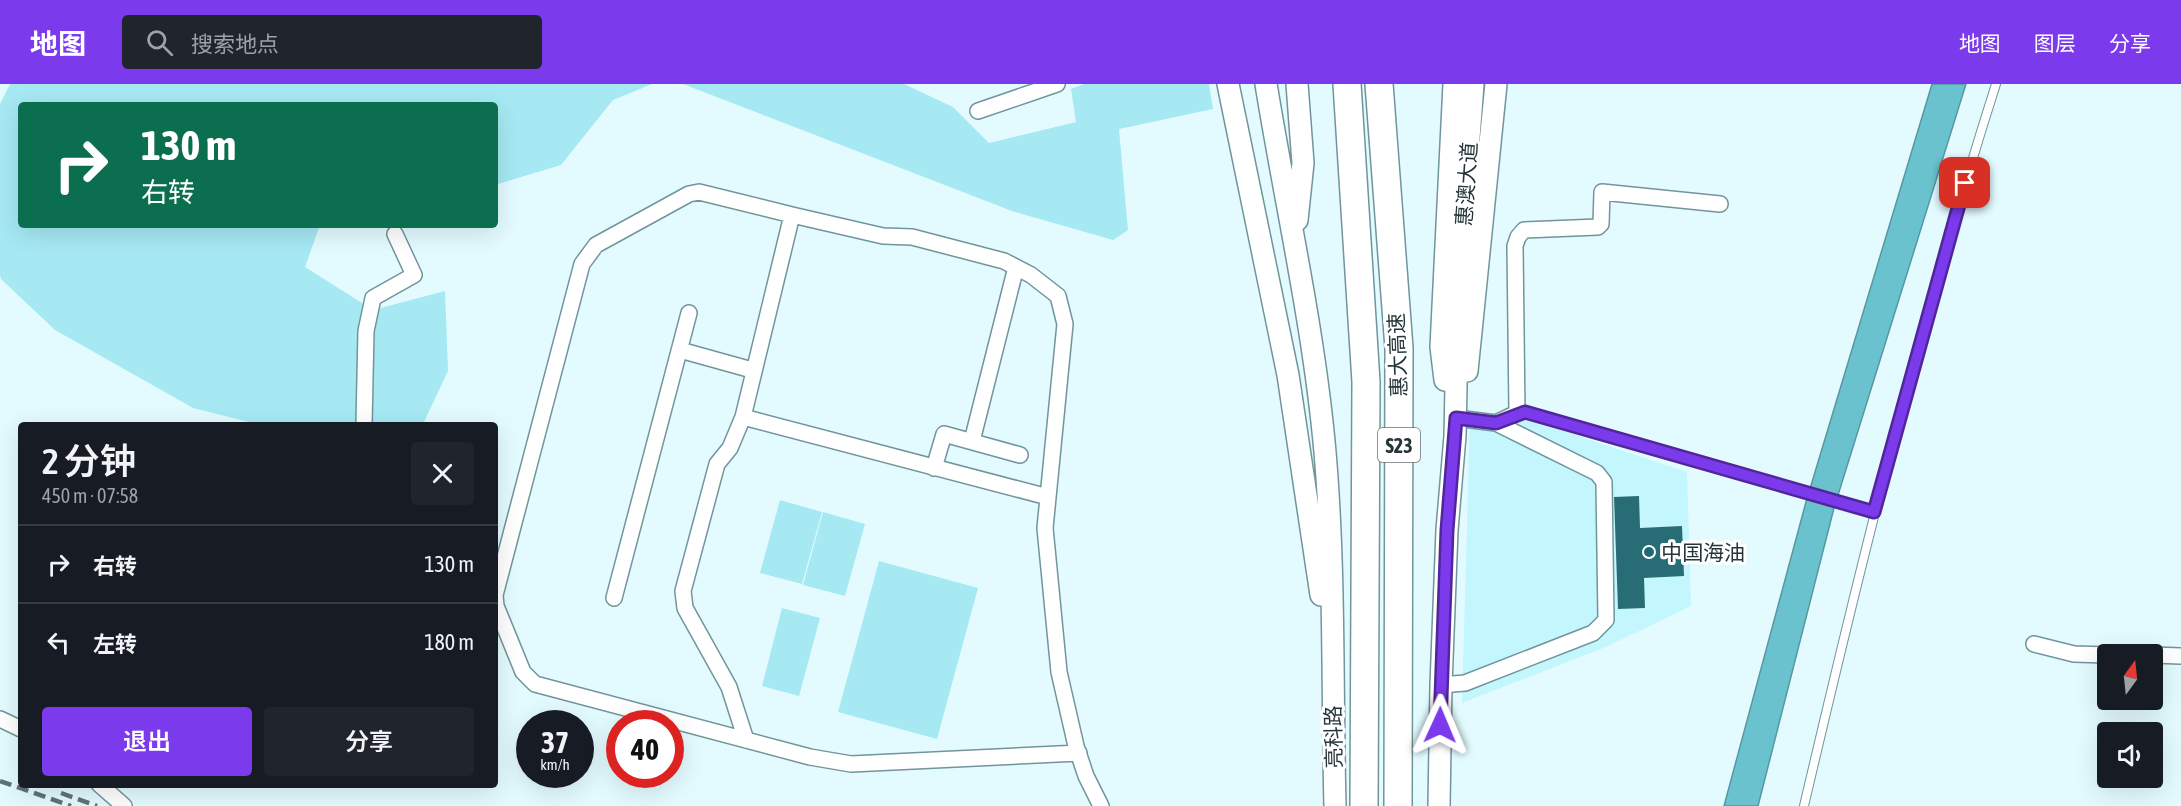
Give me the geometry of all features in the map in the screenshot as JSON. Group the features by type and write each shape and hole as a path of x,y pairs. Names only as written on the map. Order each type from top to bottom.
{"highway":[{"name":"惠大高速","path":"1347,84 1366,382 1364,806"},
{"name":"惠大高速","path":"1379,84 1399,348 1398,806"}],"street":[{"path":"978,111 1057,84"},
{"path":"1228,84 1288,375 1332,667"},
{"path":"1266,84 1313,342 1325,452 1331,560 1332,667"},
{"path":"1295,241 1303,163 1297,84"},
{"path":"1454,84 1441,347 1447,401 1456,418"},
{"name":"惠澳大道","path":"1456,418 1458,284 1473,84"},
{"path":"1439,806 1447,530 1456,418 1463,398 1472,338 1496,84"},
{"path":"498,584 579,275 587,255 596,245 689,194 699,192 883,236 912,237 1004,261 1058,296 1065,324 1045,528 1059,672 1079,753 1101,806"},
{"path":"1496,423 1517,413 1515,246 1524,230 1598,227 1601,224 1602,192 1720,204"},
{"path":"746,740 747,735 729,687 685,608 683,591 717,464 730,448 743,417 752,370 792,215"},
{"path":"364,422 366,332 373,298 414,275 396,234"},
{"path":"972,441 1016,267"},
{"path":"614,598 688,313"},
{"path":"680,350 752,370"},
{"path":"743,417 1048,497"},
{"path":"1441,685 1465,683 1593,633 1606,620 1604,482 1597,473 1496,423 1456,418"},
{"path":"933,468 944,434 1020,454"},
{"path":"498,611 523,672 535,684 810,757 851,764 1079,753"},
{"path":"2034,644 2074,654 2097,654"},
{"path":"2163,655 2181,656"},
{"name":"亮科路","path":"1332,667 1335,806"},
{"path":"0,718 18,727"},
{"path":"104,788 124,806"}],"lane":[{"path":"1804,806 1874,512 1965,183 1996,84"},
{"path":"1517,413 1525,412 1874,512"}],"shaded area":[{"path":"10,84 652,84 613,100 561,165 498,184 498,102 18,102 18,228 319,228 305,267 373,310 445,291 448,371 424,422 249,422 193,408 55,330 1,279 0,275 0,104"},
{"path":"683,84 904,84 953,107 989,143 1076,122 1071,89 1084,84 1209,84 1213,109 1119,129 1128,230 1113,240 1012,211"},
{"path":"1932,84 1966,84 1834,508 1758,806 1724,806 1806,502"},
{"path":"1470,416 1530,420 1687,472 1691,606 1606,647 1462,703"},
{"path":"780,500 822,512 802,584 760,573"},
{"path":"823,512 865,524 845,596 803,585"},
{"path":"879,561 978,588 937,739 838,712"},
{"path":"782,608 820,618 799,696 762,686"}],"building":[{"name":"中国海油","path":"1639,496 1640,528 1682,526 1684,576 1644,578 1645,608 1618,609 1614,497"}],"railway":[{"path":"0,781 18,787"},
{"path":"20,788 71,806"},
{"path":"61,793 97,806"}],"place":[{"name":"中国海油","path":"1649,552"}],"route":[{"path":"1440,725 1447,530 1456,418 1496,423 1517,413 1525,412 1874,512 1965,183"}]}
